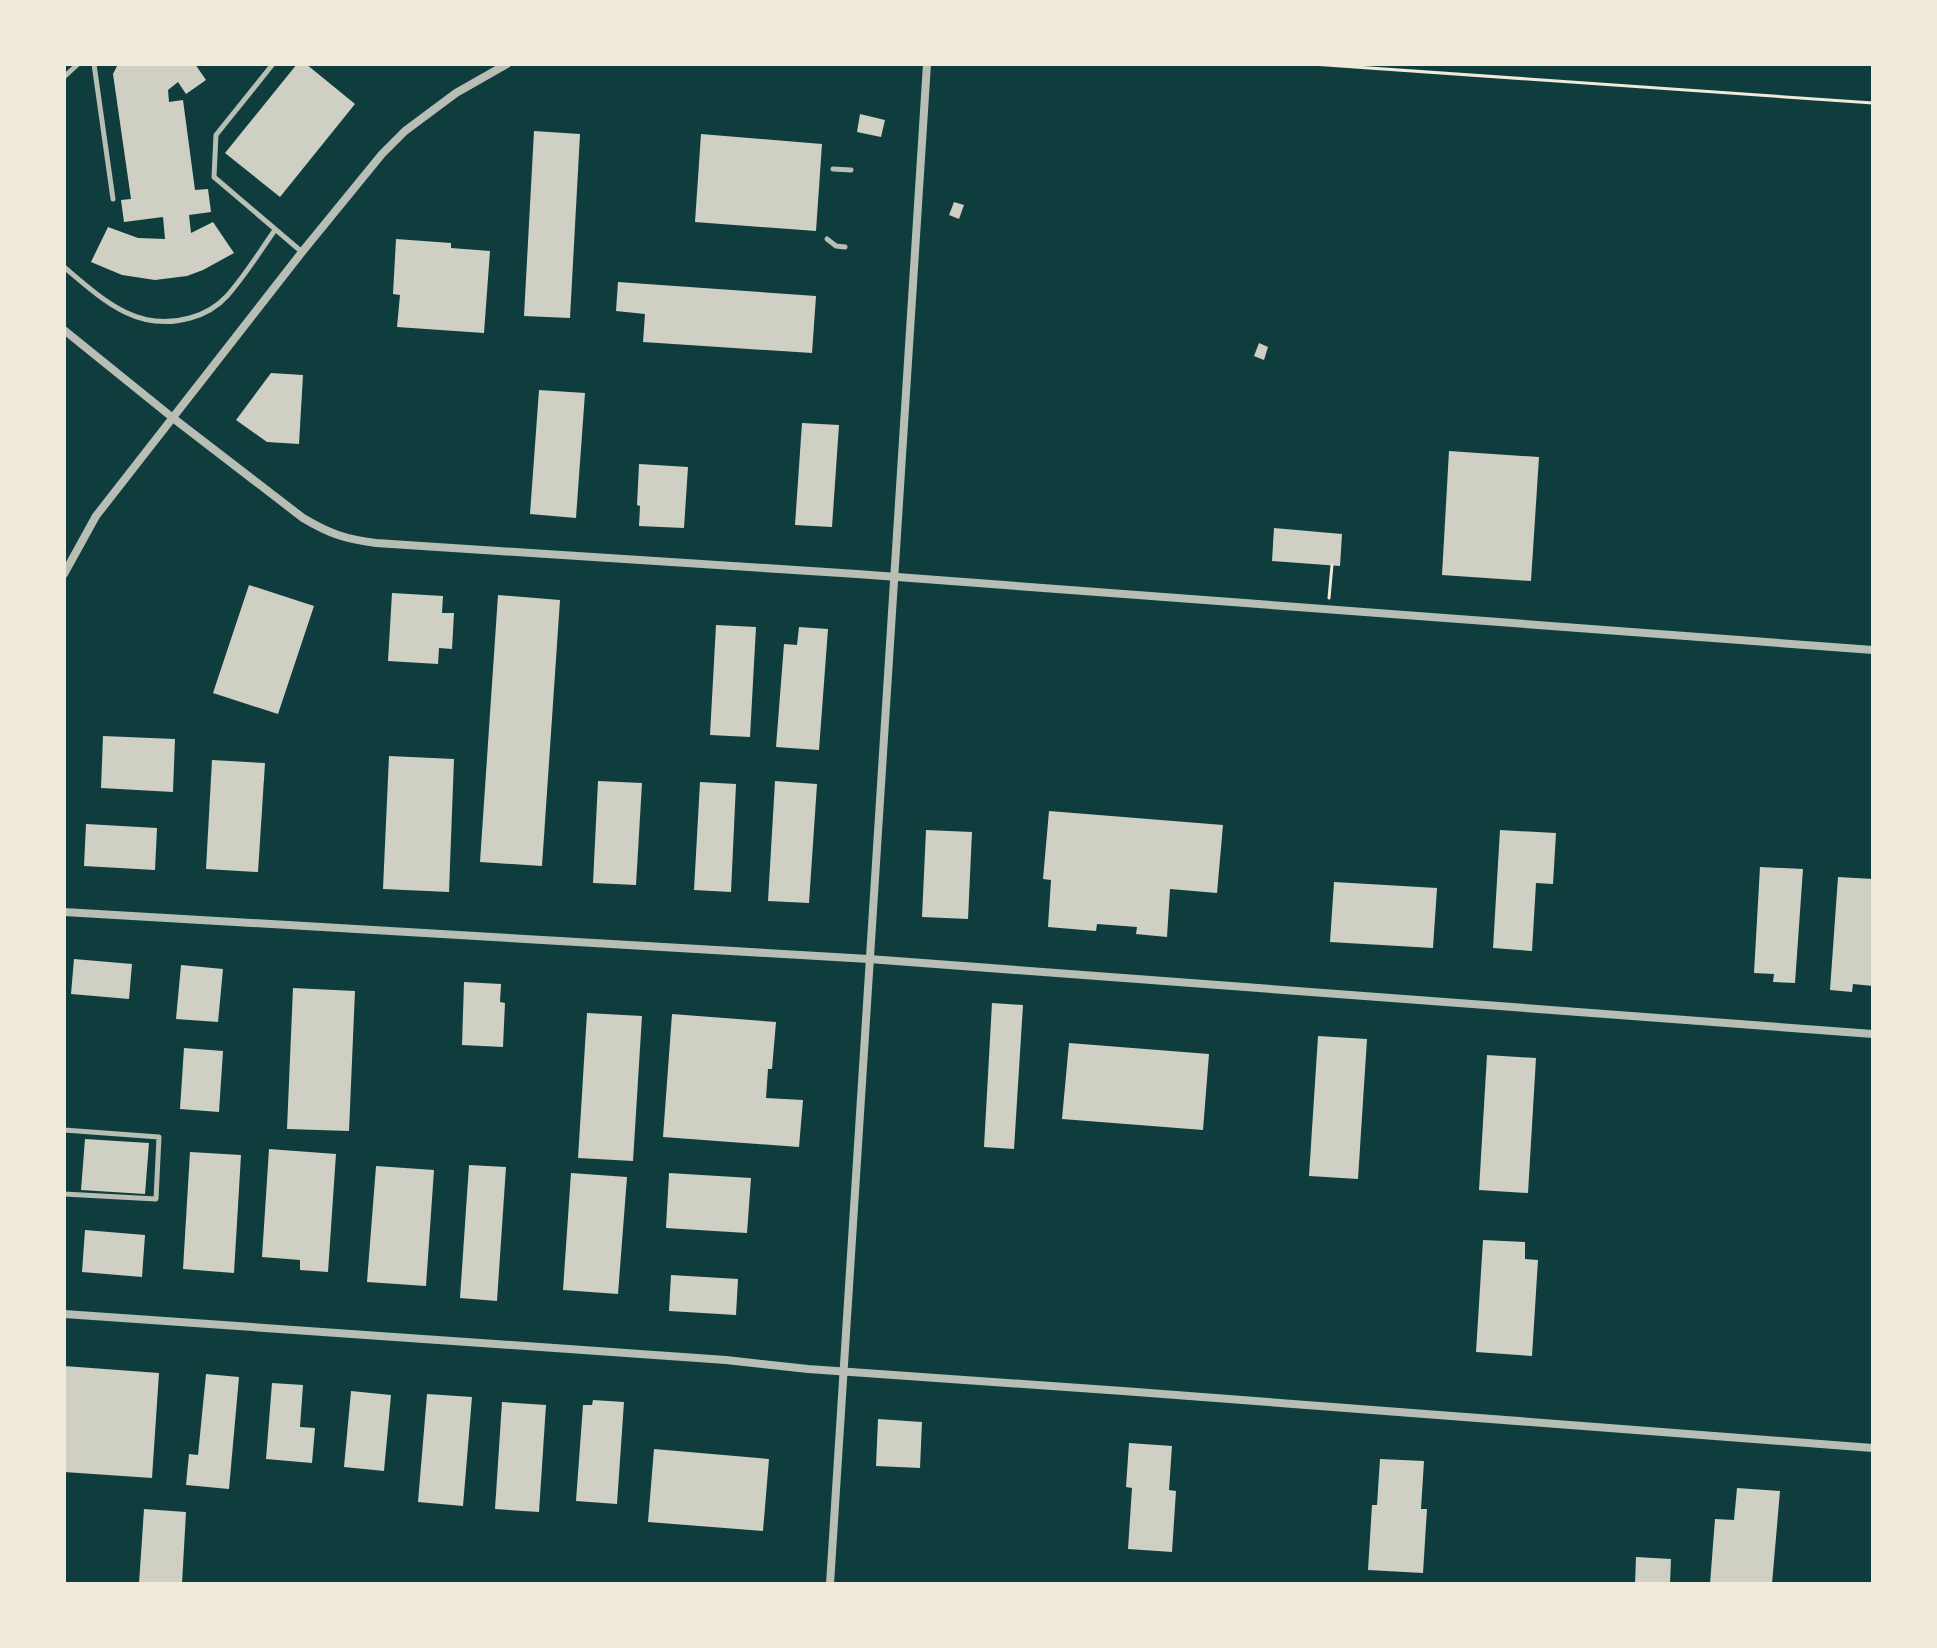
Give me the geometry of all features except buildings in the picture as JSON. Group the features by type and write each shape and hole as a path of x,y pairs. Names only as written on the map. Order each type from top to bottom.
{"street":[{"path":"64,574 96,516 363,175 405,131 456,93 507,64"},
{"path":"830,1584 927,64"},
{"path":"64,330 303,518 347,539 1873,650"},
{"path":"64,912 869,959 1873,1034"},
{"path":"64,1314 731,1360 843,1372 1873,1448"}],"lane":[{"path":"64,77 78,64"},
{"path":"94,64 113,199"},
{"path":"273,64 216,135 214,177 302,252"},
{"path":"833,169 851,170"},
{"path":"64,267 118,309 150,322 168,323 198,316 228,295 275,230"},
{"path":"827,239 836,246 845,247"},
{"path":"64,1130 159,1137 156,1199 64,1194"}],"path":[{"path":"1312,64 1873,103"},
{"path":"1328,609 1332,565"}]}
